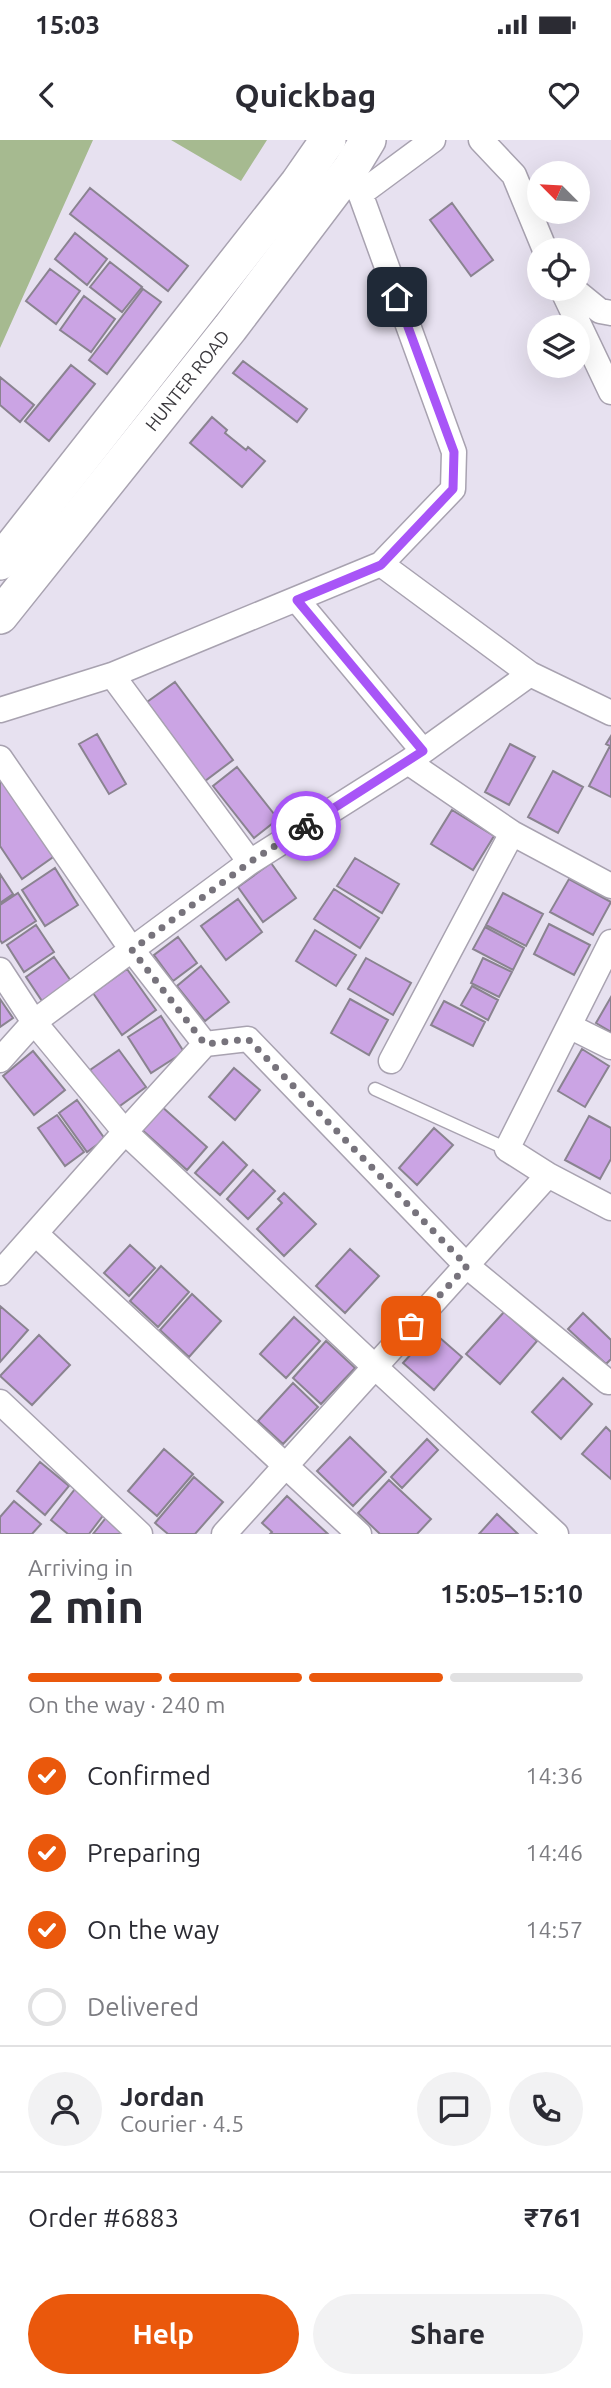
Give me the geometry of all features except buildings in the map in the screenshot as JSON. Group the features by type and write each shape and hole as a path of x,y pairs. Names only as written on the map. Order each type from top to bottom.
{"main road":[{"name":"HUNTER ROAD","path":"0,562 298,183 327,140"},
{"name":"HUNTER ROAD","path":"0,616 359,167"}],"street":[{"path":"0,710 113,675 381,565 453,489 454,452 359,167 433,140"},
{"path":"481,140 514,175 540,238"},
{"path":"568,301 611,392"},
{"path":"588,301 600,311 611,313"},
{"path":"381,565 530,674 611,713"},
{"path":"297,600 416,756 512,832 611,886"},
{"path":"0,1060 34,1022 250,862 416,756 530,674"},
{"path":"113,675 250,862"},
{"path":"0,758 132,950 205,1044"},
{"path":"391,1061 512,832"},
{"path":"611,942 507,1149 548,1175 611,1208"},
{"path":"0,970 34,1022 125,1132 556,1534"},
{"path":"569,1026 611,1047"},
{"path":"0,1273 205,1044 248,1039 467,1266 608,1382"},
{"path":"224,1534 548,1175"},
{"path":"36,1234 359,1534"},
{"path":"0,1402 140,1534"}],"lane":[{"path":"375,1089 507,1149"}],"green space":[{"path":"0,140 93,140 0,348"},
{"path":"171,140 267,140 241,181"}],"way so far":[{"path":"306,826 250,862 132,950 205,1044 248,1039 467,1266 411,1326"}],"route":[{"path":"306,826 423,751 297,600 381,565 453,489 454,452 397,297"}]}
